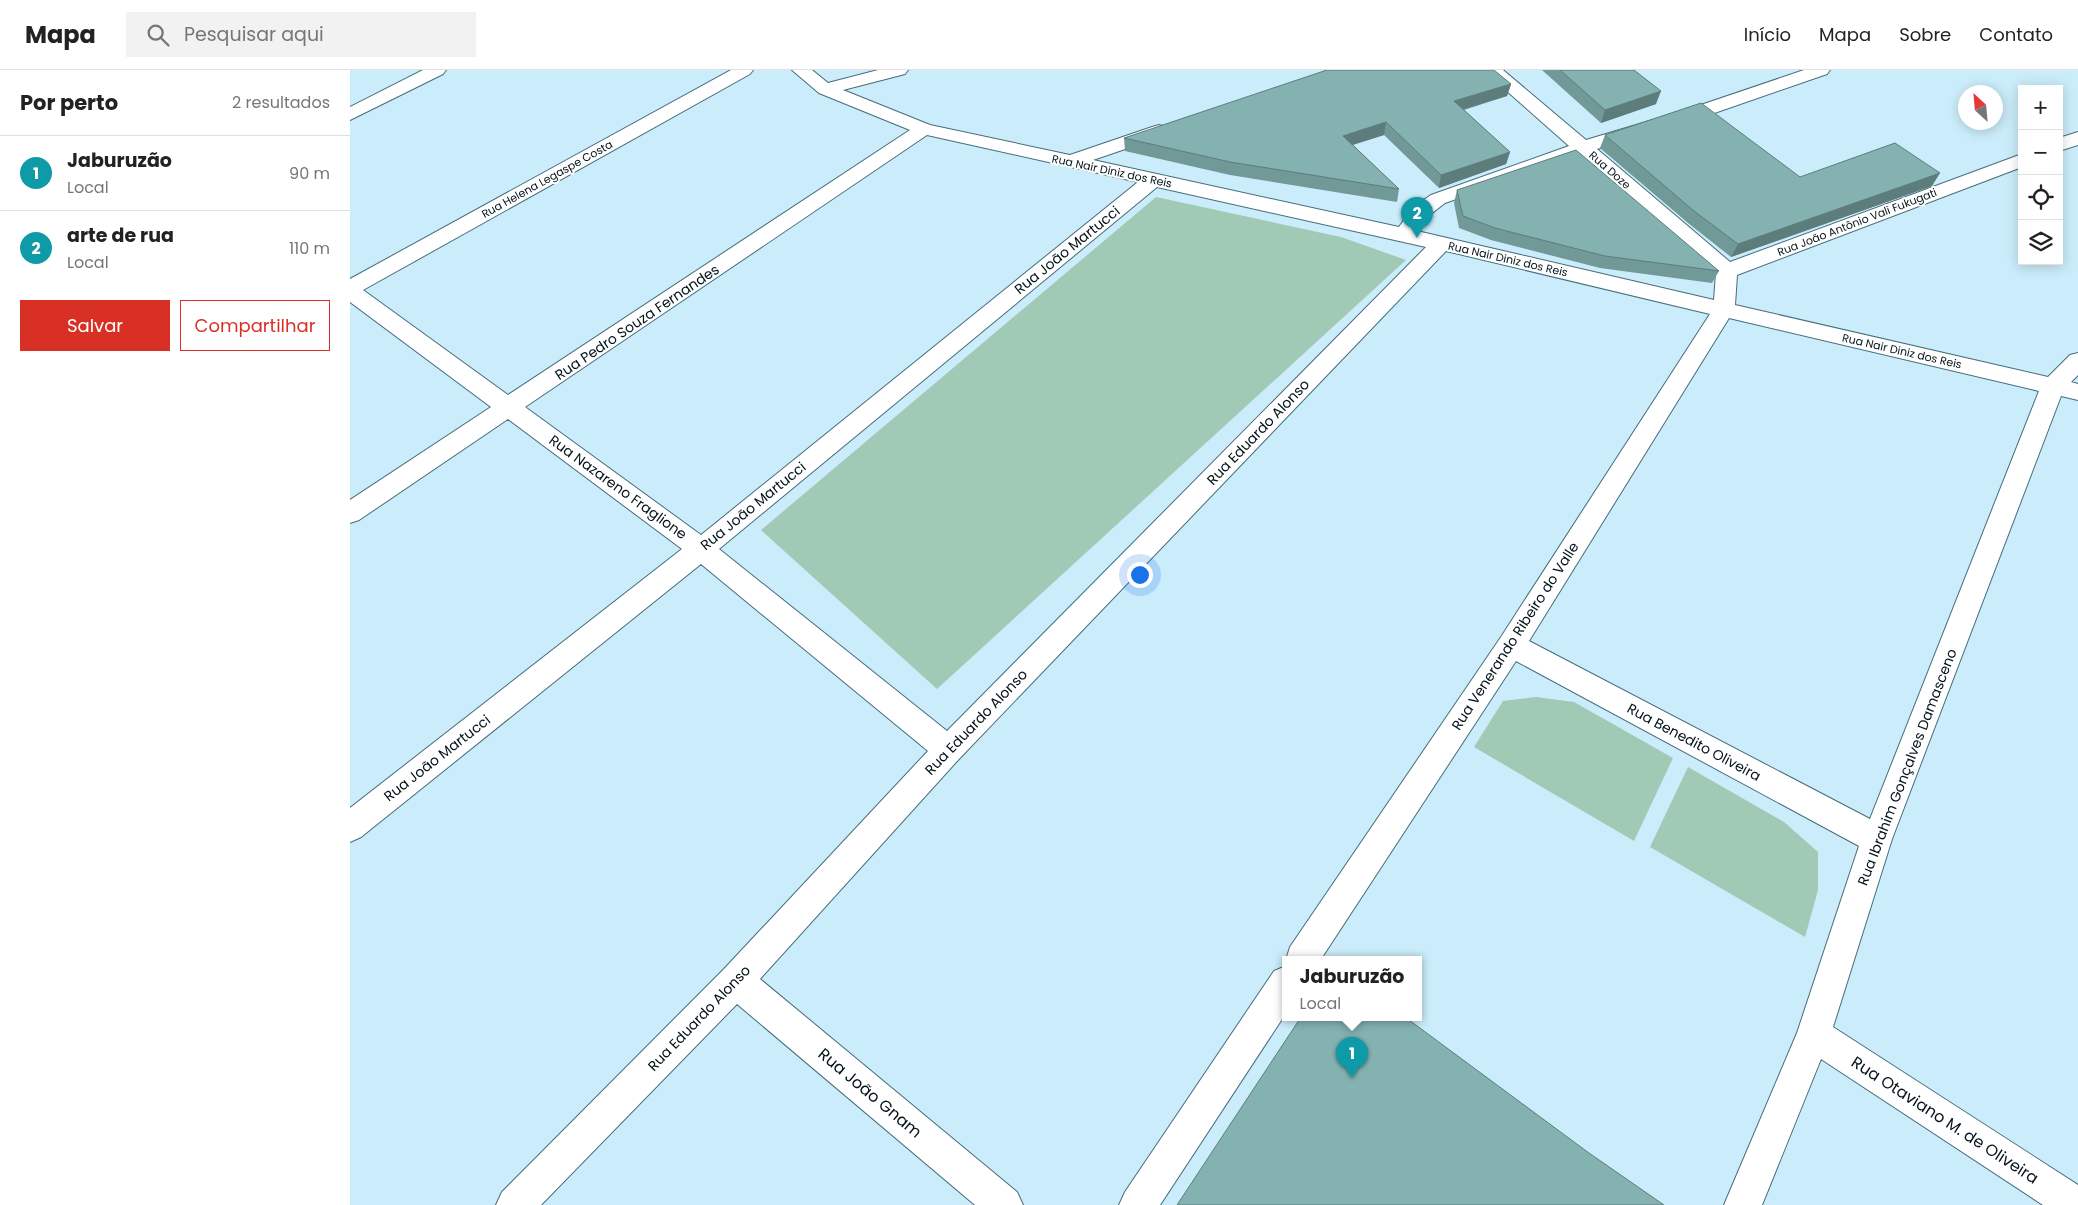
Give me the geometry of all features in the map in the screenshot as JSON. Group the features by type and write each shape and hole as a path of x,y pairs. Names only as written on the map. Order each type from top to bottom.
{"street":[{"path":"350,114 437,70"},
{"name":"Rua Helena Legaspe Costa","path":"350,290 744,70"},
{"name":"Rua Nair Diniz dos Reis","path":"801,70 825,89 924,129 1404,235 2066,389"},
{"path":"825,89 899,70"},
{"name":"Rua Doze","path":"1492,70 1728,271"},
{"path":"1404,235 1420,212 1438,199 1584,147 1692,114 1822,70"},
{"path":"1070,162 1180,124"},
{"name":"Rua Pedro Souza Fernandes","path":"350,513 924,129"},
{"path":"2063,144 2078,138"},
{"name":"Rua João Antônio Vali Fukugati","path":"1728,271 2018,162"},
{"name":"Rua João Martucci","path":"350,828 701,549 1153,180"},
{"name":"Rua Eduardo Alonso","path":"515,1205 736,982 948,750 1442,244"},
{"path":"1724,309 1728,271"},
{"name":"Rua Nazareno Fraglione","path":"350,290 701,549 948,750"},
{"name":"Rua Venerando Ribeiro do Valle","path":"1304,956 1511,645 1724,309"},
{"path":"2066,389 2078,361"},
{"name":"Rua Ibrahim Gonçalves Damasceno","path":"1743,1205 1814,1034 1877,839 2066,389"},
{"name":"Rua Benedito Oliveira","path":"1511,645 1877,839"},
{"name":"Rua João Gnam","path":"736,982 1004,1205"},
{"path":"1138,1205 1282,989"},
{"name":"Rua Otaviano M. de Oliveira","path":"1814,1034 2076,1205"}],"green space":[{"path":"1156,197 1341,237 1406,260 937,689 761,530"},
{"path":"1536,697 1574,702 1673,758 1634,841 1474,747 1503,701"},
{"path":"1688,767 1784,822 1818,852 1818,890 1805,937 1650,847"}],"building":[{"path":"1327,70 1494,70 1511,84 1454,101 1510,152 1441,175 1386,122 1343,136 1399,189 1230,162 1124,138"},
{"path":"1560,70 1634,70 1661,91 1605,110"},
{"path":"1701,103 1800,177 1895,143 1940,173 1738,244 1694,211 1605,135"},
{"path":"1576,150 1719,271 1605,256 1495,228 1463,216 1457,190"},
{"path":"1298,1021 1410,1021 1589,1153 1664,1205 1177,1205"}],"place":[{"name":"arte de rua","path":"1417,238"},
{"name":"Jaburuzão","path":"1352,1078"}]}
